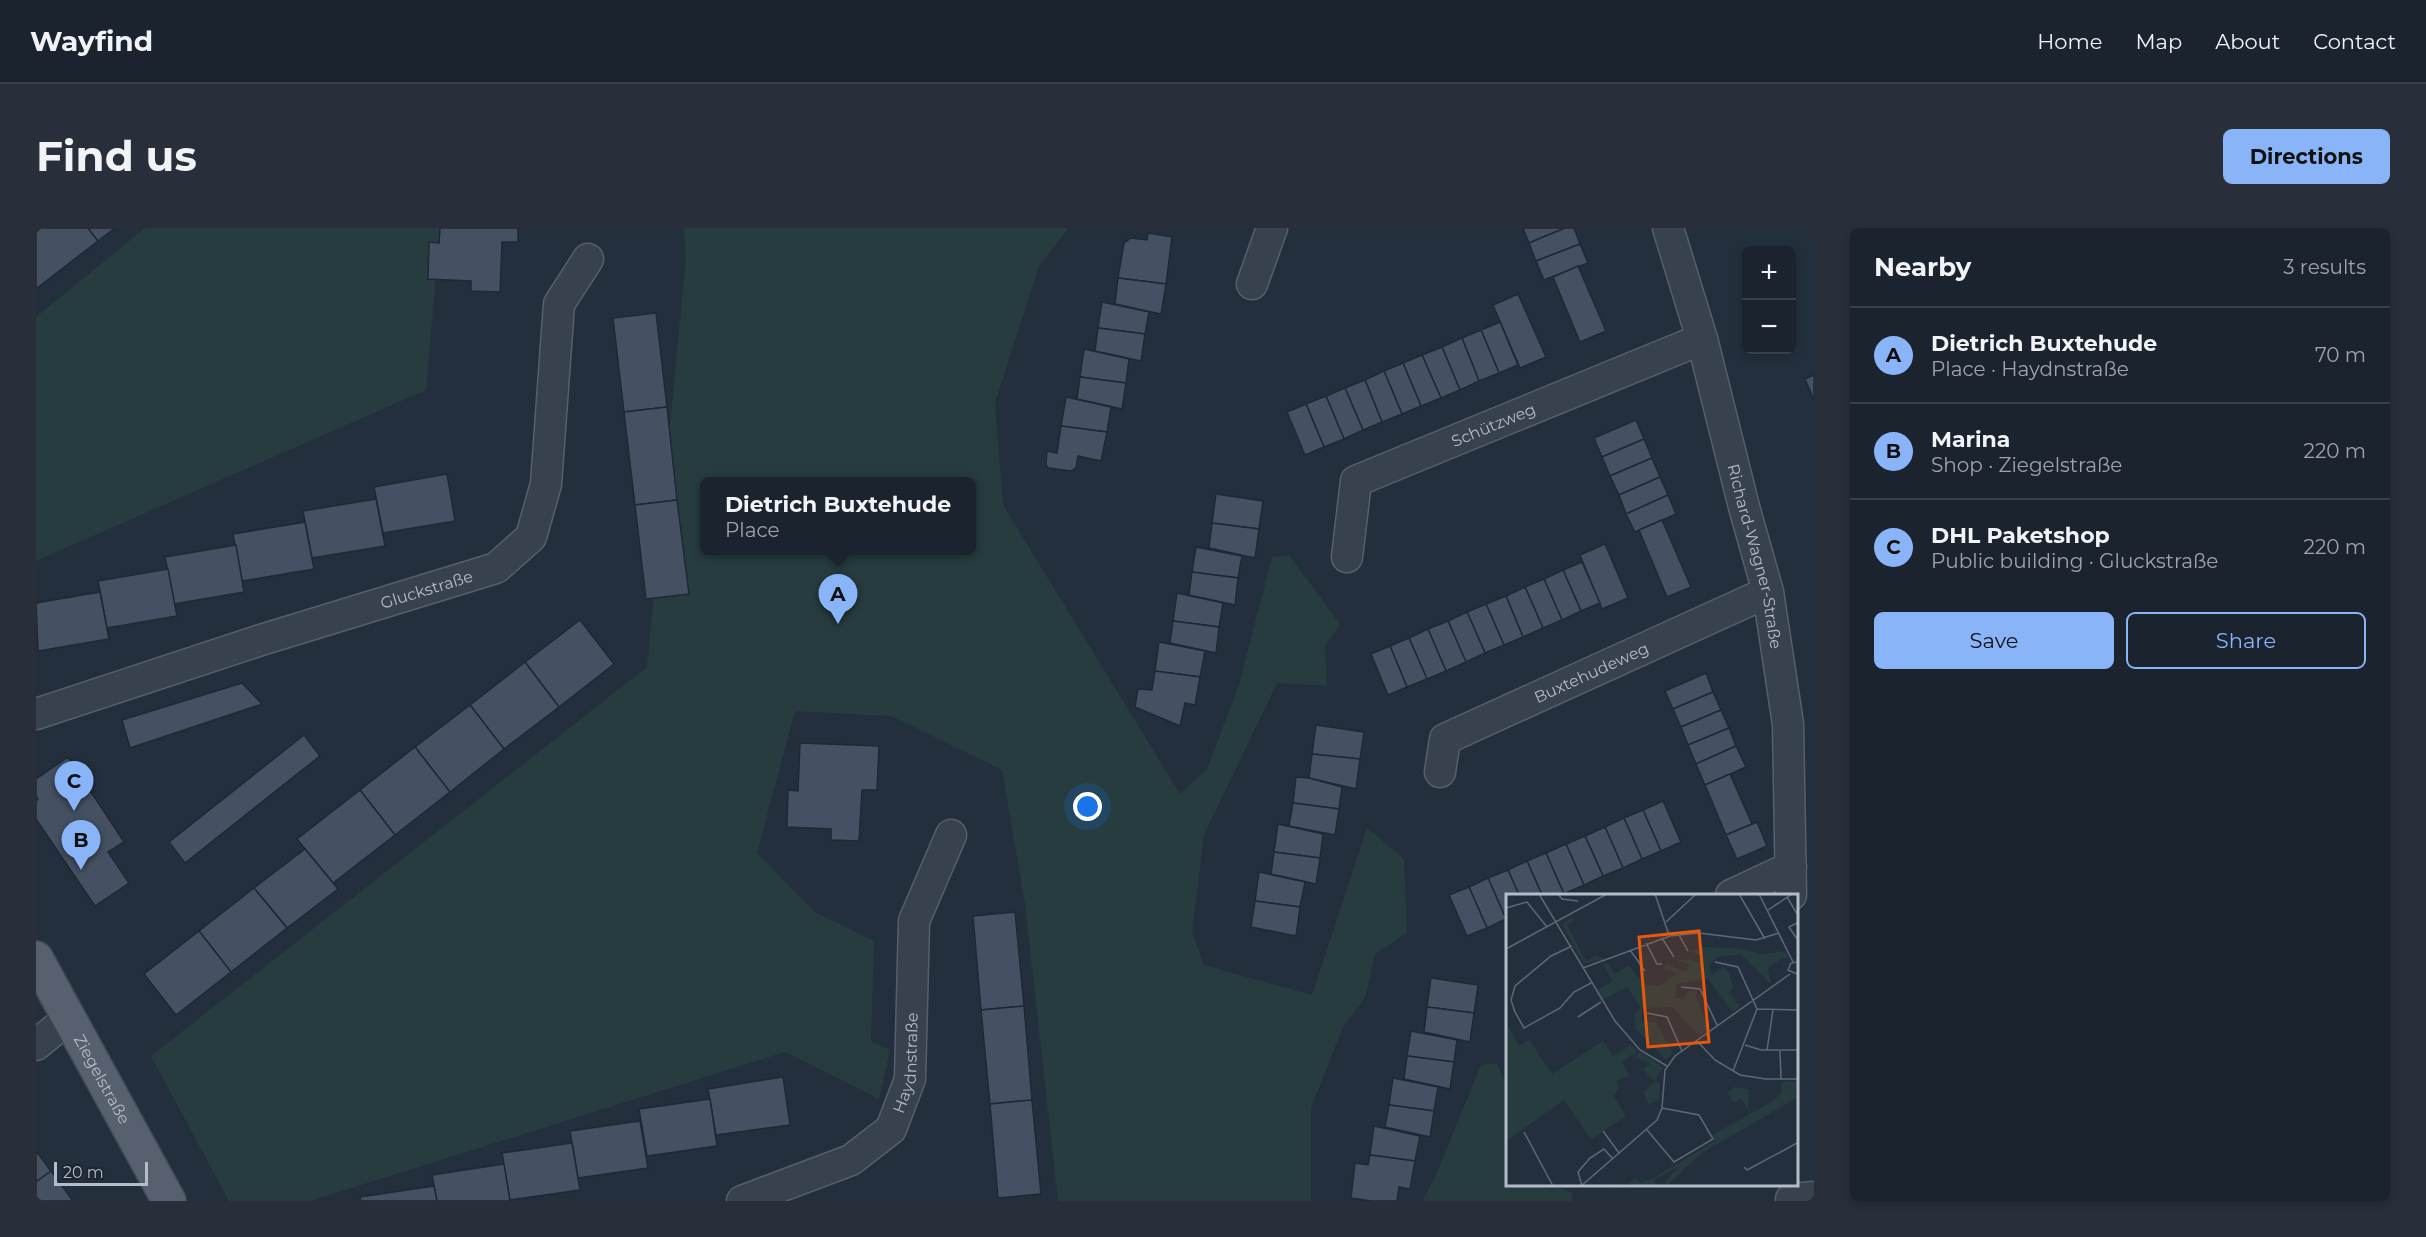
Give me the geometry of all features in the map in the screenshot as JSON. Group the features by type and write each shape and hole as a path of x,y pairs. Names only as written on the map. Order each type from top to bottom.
{"main road":[{"name":"Ziegelstraße","path":"36,958 169,1201"}],"street":[{"path":"1251,285 1272,228"},
{"name":"Richard-Wagner-Straße","path":"1668,228 1702,339 1801,721 1791,881"},
{"name":"Gluckstraße","path":"36,714 261,640 496,568 531,537 546,484 560,304 588,259"},
{"name":"Schützweg","path":"1347,557 1356,481 1702,339"},
{"name":"Buxtehudeweg","path":"1440,771 1445,739 1768,592"},
{"name":"Haydnstraße","path":"742,1201 851,1160 891,1129 910,1079 914,921 951,835"},
{"path":"1735,894 1791,881"},
{"path":"36,1045 69,1018"}],"green space":[{"path":"145,228 440,228 426,390 36,561 36,317"},
{"path":"684,228 1069,228 1039,266 995,403 1003,505 1180,794 1207,769 1239,685 1272,557 1289,555 1340,624 1325,646 1327,686 1277,683 1204,835 1192,932 1204,965 1312,995 1367,828 1404,859 1407,933 1375,954 1365,998 1343,1027 1311,1108 1311,1201 1058,1201 1025,904 1002,770 891,716 795,711 757,853 815,912 874,941 871,1041 890,1050 879,1099 785,1052 310,1201 229,1201 151,1056 647,667 686,257"},
{"path":"1497,1063 1506,1085 1506,1186 1554,1186 1572,1193 1572,1201 1422,1201 1436,1175 1481,1065"}],"building":[{"path":"36,228 88,228 98,241 36,289"},
{"path":"88,228 115,228 98,241"},
{"path":"440,228 518,228 518,242 502,242 500,292 471,291 471,281 428,279 429,242 439,243"},
{"path":"1523,228 1565,228 1529,243"},
{"path":"1565,228 1574,228 1580,244 1536,261 1529,243"},
{"path":"1148,233 1172,237 1166,284 1118,278 1124,243 1131,238 1147,240"},
{"path":"1580,244 1588,263 1544,280 1536,261"},
{"path":"1578,266 1606,331 1580,342 1553,277"},
{"path":"1118,278 1166,284 1161,314 1115,304"},
{"path":"1518,294 1546,357 1520,368 1493,305"},
{"path":"1102,302 1149,312 1145,334 1098,328"},
{"path":"656,313 667,407 624,412 613,318"},
{"path":"1500,322 1518,365 1499,373 1481,330"},
{"path":"1098,328 1145,334 1141,361 1095,351"},
{"path":"1481,330 1499,373 1479,381 1462,338"},
{"path":"1462,338 1479,381 1460,390 1442,347"},
{"path":"1442,347 1460,390 1441,398 1422,355"},
{"path":"1084,349 1129,359 1126,383 1080,377"},
{"path":"1422,355 1441,398 1421,406 1403,363"},
{"path":"1403,363 1421,406 1402,414 1384,371"},
{"path":"1384,371 1402,414 1382,422 1365,380"},
{"path":"1814,375 1814,400 1805,379"},
{"path":"1080,377 1126,383 1122,409 1077,399"},
{"path":"1365,380 1382,422 1363,430 1345,388"},
{"path":"1345,388 1363,430 1344,439 1326,396"},
{"path":"1326,396 1344,439 1324,447 1306,404"},
{"path":"1066,397 1111,407 1107,432 1061,426"},
{"path":"1306,404 1324,447 1305,455 1287,412"},
{"path":"667,407 677,500 635,505 624,412"},
{"path":"1636,420 1644,439 1602,457 1594,438"},
{"path":"1061,426 1107,432 1101,461 1078,456 1076,468 1071,471 1048,468 1047,451 1057,453"},
{"path":"1644,439 1652,458 1610,476 1602,457"},
{"path":"1652,458 1660,477 1619,495 1610,476"},
{"path":"447,474 455,521 383,533 374,487"},
{"path":"1660,477 1668,495 1626,514 1619,495"},
{"path":"1216,494 1263,501 1259,529 1212,523"},
{"path":"1668,495 1676,514 1635,532 1626,514"},
{"path":"376,499 385,546 312,558 303,511"},
{"path":"677,500 689,594 646,599 635,505"},
{"path":"1662,520 1691,587 1667,597 1639,530"},
{"path":"305,522 314,569 242,581 233,534"},
{"path":"1212,523 1259,529 1255,558 1209,548"},
{"path":"1605,544 1628,598 1602,609 1580,555"},
{"path":"236,545 244,592 174,604 165,557"},
{"path":"1196,547 1242,556 1238,578 1192,572"},
{"path":"1582,562 1600,603 1581,611 1563,570"},
{"path":"168,569 177,616 107,628 98,581"},
{"path":"1563,570 1581,611 1562,620 1544,579"},
{"path":"1192,572 1238,578 1235,605 1189,595"},
{"path":"1544,579 1562,620 1543,628 1525,587"},
{"path":"1525,587 1543,628 1523,637 1506,596"},
{"path":"100,592 109,639 38,651 36,603"},
{"path":"1177,593 1223,603 1219,627 1173,621"},
{"path":"1506,596 1523,637 1504,645 1486,604"},
{"path":"1486,604 1504,645 1485,653 1467,612"},
{"path":"1467,612 1485,653 1466,662 1448,621"},
{"path":"580,620 614,664 559,707 525,662"},
{"path":"1173,621 1219,627 1216,653 1170,643"},
{"path":"1448,621 1466,662 1446,671 1428,629"},
{"path":"1428,629 1446,671 1427,679 1409,638"},
{"path":"1409,638 1427,679 1407,687 1390,646"},
{"path":"1159,642 1205,651 1200,677 1155,671"},
{"path":"1390,646 1407,687 1388,695 1371,654"},
{"path":"525,662 559,707 504,749 470,705"},
{"path":"1155,671 1200,677 1195,705 1185,703 1180,726 1135,707 1138,689 1152,690"},
{"path":"1706,673 1713,692 1673,709 1665,691"},
{"path":"242,683 262,704 130,748 122,720"},
{"path":"1713,692 1721,710 1681,727 1673,709"},
{"path":"470,705 504,749 450,792 415,747"},
{"path":"1721,710 1729,728 1688,745 1681,727"},
{"path":"1316,725 1364,732 1360,759 1312,754"},
{"path":"1729,728 1736,746 1696,764 1688,745"},
{"path":"304,735 320,756 185,863 169,842"},
{"path":"800,743 879,746 877,790 862,790 859,841 831,840 831,829 787,827 788,790 798,791"},
{"path":"1736,746 1746,767 1705,785 1696,764"},
{"path":"415,747 450,792 395,835 360,790"},
{"path":"1312,754 1360,759 1356,789 1309,778"},
{"path":"68,757 124,842 108,852 129,883 95,906 36,819 38,799 36,779"},
{"path":"1730,774 1752,824 1726,835 1705,785"},
{"path":"1296,777 1342,787 1339,809 1293,803"},
{"path":"360,790 395,835 333,883 297,839"},
{"path":"1663,801 1681,842 1661,851 1643,810"},
{"path":"1293,803 1339,809 1335,835 1289,826"},
{"path":"1643,810 1661,851 1642,859 1624,818"},
{"path":"1624,818 1642,859 1623,868 1605,827"},
{"path":"1757,822 1767,846 1737,859 1726,835"},
{"path":"1278,824 1323,834 1320,858 1274,852"},
{"path":"1605,827 1623,868 1603,876 1585,836"},
{"path":"1585,836 1603,876 1584,885 1566,844"},
{"path":"1566,844 1584,885 1564,894 1546,853"},
{"path":"305,849 338,889 287,928 254,888"},
{"path":"1274,852 1320,858 1316,884 1271,874"},
{"path":"1546,853 1564,894 1542,894 1527,861"},
{"path":"1527,861 1542,894 1519,894 1508,870"},
{"path":"1508,870 1519,894 1506,894 1506,919 1488,878"},
{"path":"1259,872 1305,882 1300,907 1255,901"},
{"path":"1488,878 1506,919 1487,928 1469,887"},
{"path":"1469,887 1487,928 1467,936 1449,895"},
{"path":"254,888 287,928 231,972 199,931"},
{"path":"1255,901 1300,907 1296,936 1251,927"},
{"path":"1015,912 1024,1006 981,1010 973,916"},
{"path":"199,931 231,972 176,1015 144,974"},
{"path":"1431,978 1478,985 1474,1013 1427,1007"},
{"path":"1024,1006 1032,1100 990,1104 981,1010"},
{"path":"1427,1007 1474,1013 1470,1042 1424,1032"},
{"path":"1411,1031 1457,1040 1454,1062 1407,1056"},
{"path":"1407,1056 1454,1062 1450,1089 1404,1079"},
{"path":"783,1077 790,1125 716,1135 708,1089"},
{"path":"1393,1078 1438,1087 1434,1111 1389,1105"},
{"path":"710,1099 717,1146 647,1156 639,1109"},
{"path":"1032,1100 1041,1194 998,1198 990,1104"},
{"path":"1389,1105 1434,1111 1430,1137 1385,1127"},
{"path":"640,1121 648,1168 578,1178 570,1131"},
{"path":"1374,1126 1420,1136 1415,1161 1370,1155"},
{"path":"572,1143 580,1190 510,1200 502,1153"},
{"path":"36,1151 51,1171 36,1182"},
{"path":"1370,1155 1415,1161 1410,1189 1399,1187 1397,1201 1351,1198 1355,1163 1368,1165"},
{"path":"504,1164 510,1201 437,1201 432,1175"},
{"path":"51,1171 73,1201 36,1201 36,1182"},
{"path":"434,1186 437,1201 361,1201 360,1197"}],"place":[{"name":"Dietrich Buxtehude","path":"838,624"},
{"name":"DHL Paketshop","path":"74,811"},
{"name":"Marina","path":"81,870"}]}
